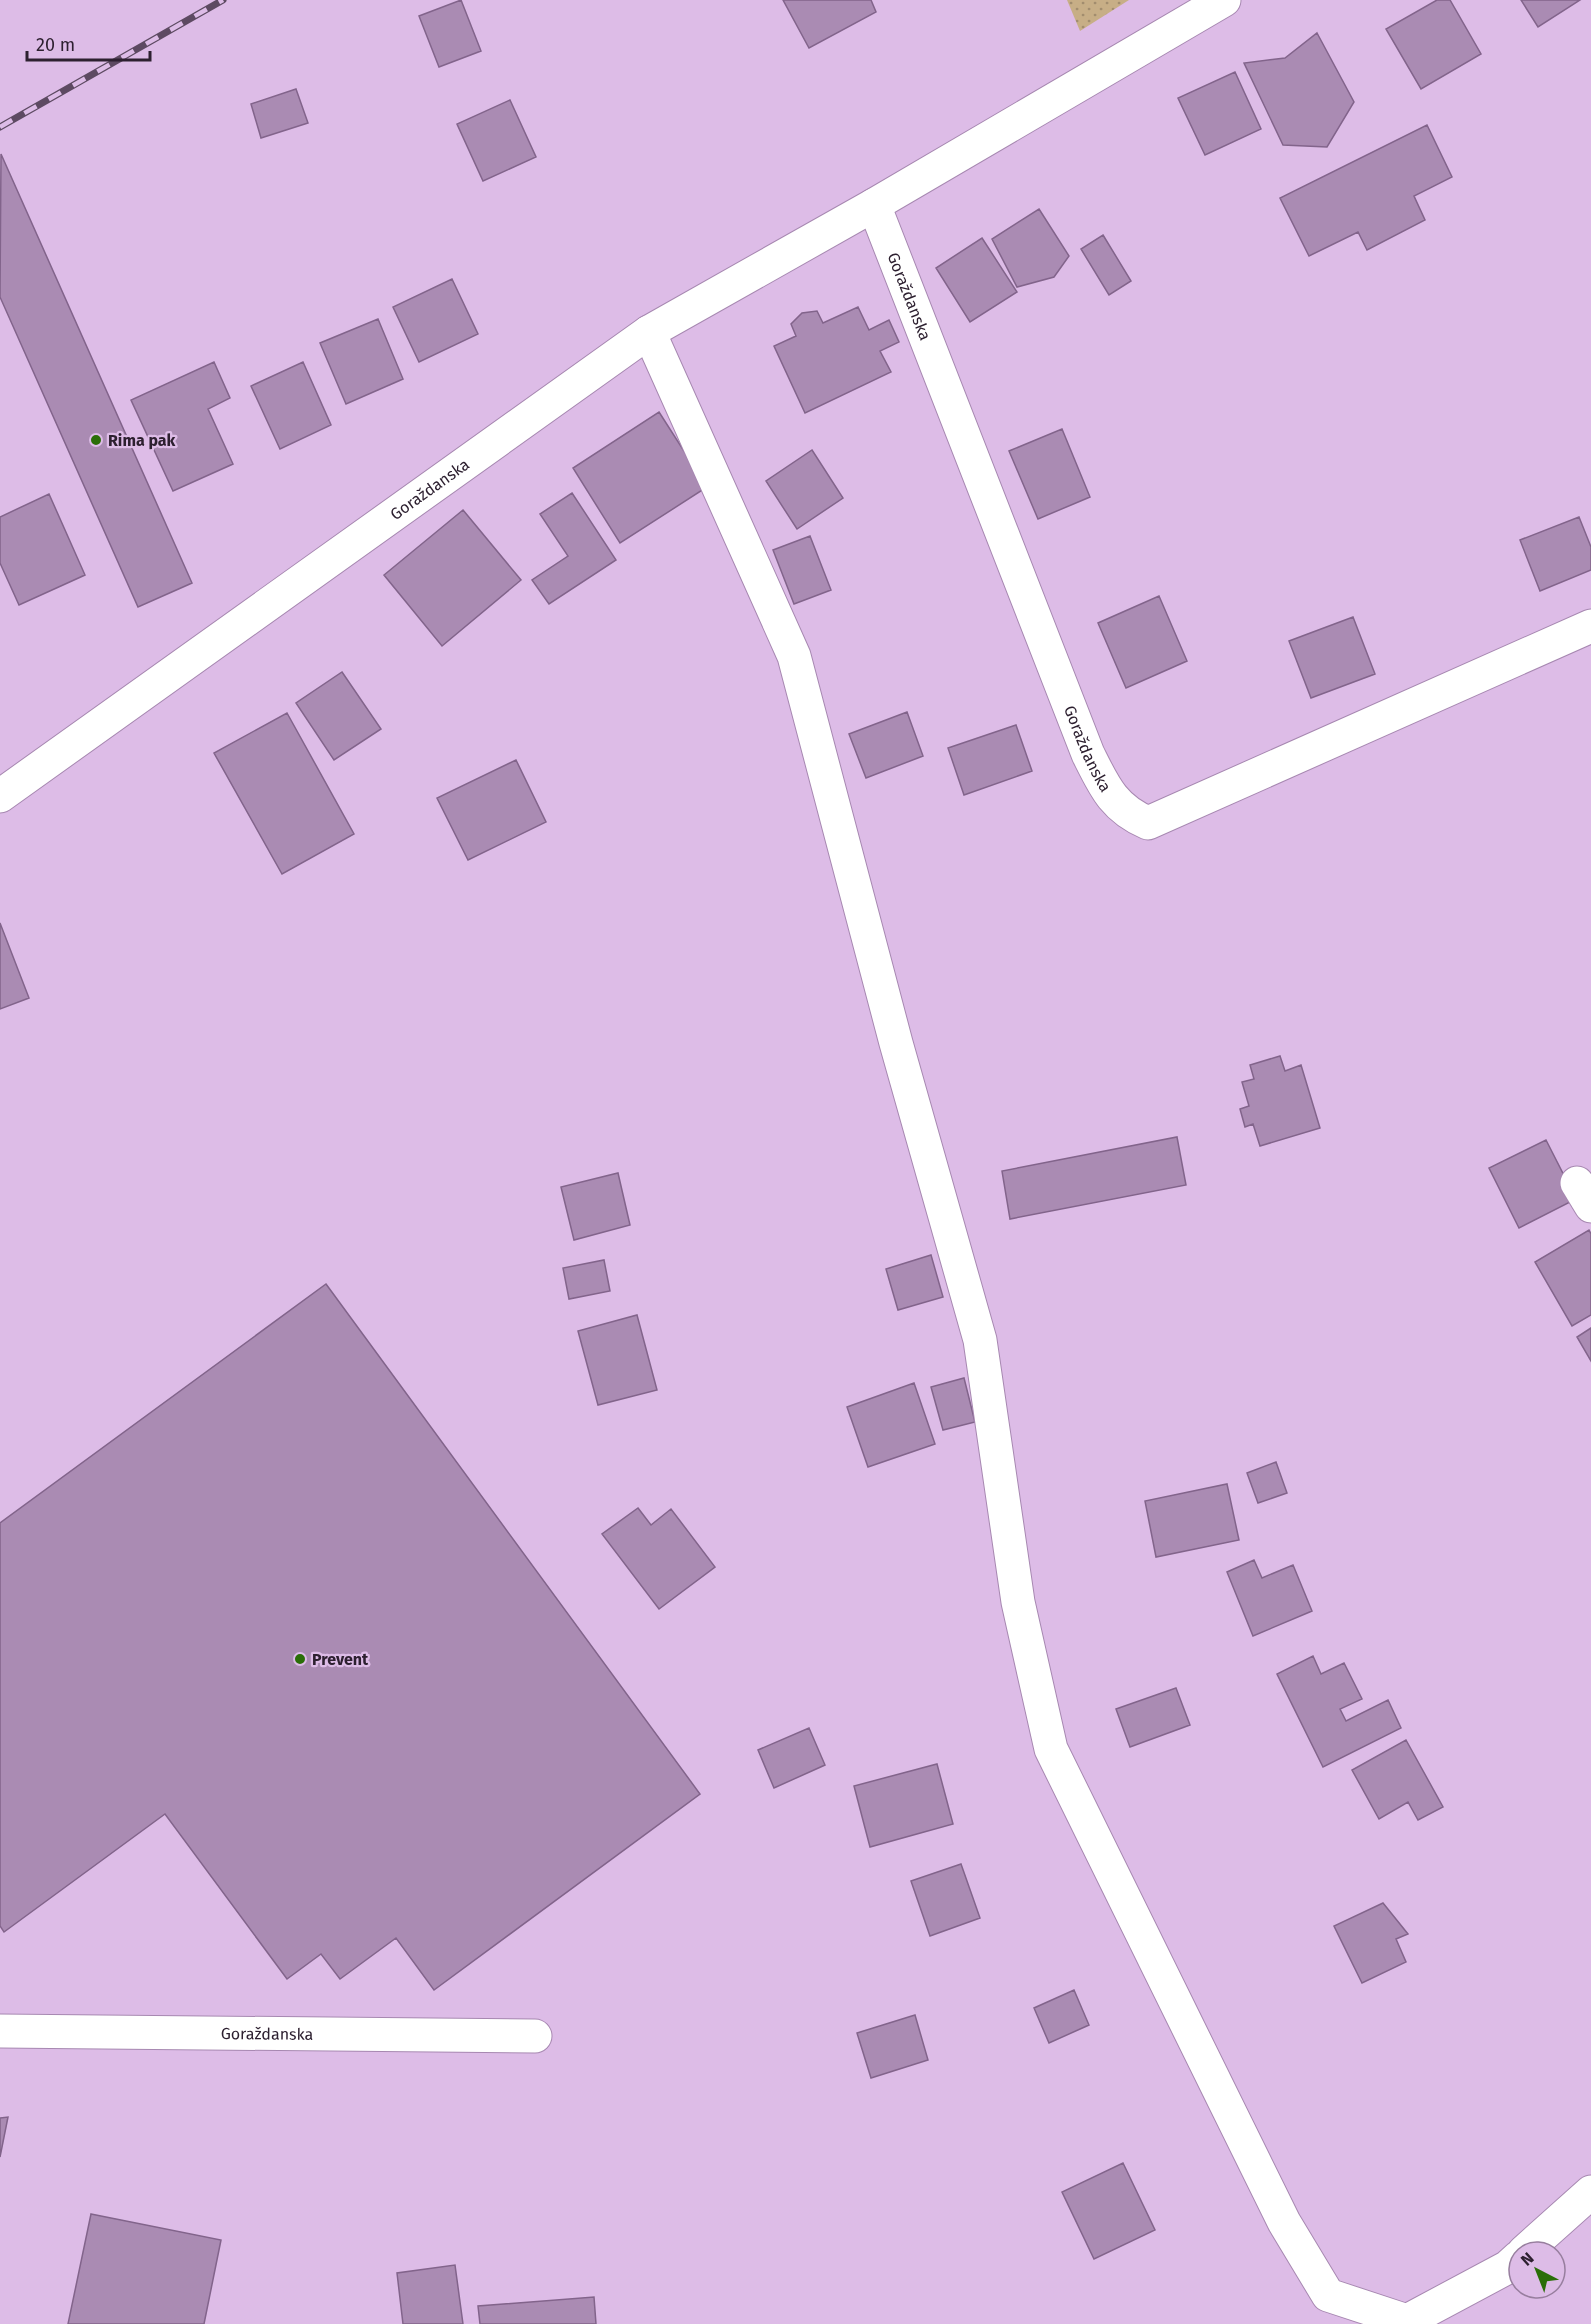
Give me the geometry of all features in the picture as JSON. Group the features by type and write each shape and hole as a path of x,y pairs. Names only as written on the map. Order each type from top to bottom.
{"street":[{"name":"Goraždanska","path":"0,796 650,332 874,205 1224,0"},
{"name":"Goraždanska","path":"874,205 1088,754 1106,790 1130,815 1148,823 1591,626"},
{"path":"650,332 794,656 896,1043 980,1340 1018,1602 1051,1749 1284,2222 1328,2295 1407,2321 1507,2268"},
{"name":"Goraždanska","path":"0,2031 535,2036"},
{"path":"1537,2240 1591,2192"}],"shaded area":[{"path":"1067,0 1129,0 1080,31"}],"building":[{"path":"461,0 481,51 439,67 419,16"},
{"path":"783,0 871,0 876,12 809,48"},
{"path":"1437,0 1450,0 1481,54 1421,89 1386,29"},
{"path":"1521,0 1580,0 1538,27"},
{"path":"1317,33 1354,102 1327,147 1283,145 1244,63 1285,58"},
{"path":"1235,72 1261,129 1205,155 1178,98"},
{"path":"296,89 308,123 261,138 251,104"},
{"path":"510,100 536,157 483,181 457,124"},
{"path":"1427,125 1452,177 1414,196 1425,220 1367,250 1358,232 1309,256 1280,198"},
{"name":"Rima pak","path":"1,154 192,583 138,607 0,297"},
{"path":"1039,209 1069,256 1054,277 1017,287 992,239"},
{"path":"1103,235 1131,281 1109,295 1081,249"},
{"path":"982,238 1017,292 970,322 936,268"},
{"path":"452,279 478,334 419,362 393,307"},
{"path":"858,307 869,330 889,320 899,342 880,351 891,372 805,413 774,346 796,336 791,324 802,313 817,311 823,323"},
{"path":"378,319 403,379 346,404 320,343"},
{"path":"214,362 230,398 208,409 233,464 173,491 131,400"},
{"path":"303,362 331,425 280,449 251,386"},
{"path":"659,412 707,487 620,543 573,468"},
{"path":"1062,429 1090,497 1038,519 1009,451"},
{"path":"812,450 843,498 797,529 766,481"},
{"path":"572,493 616,560 549,604 532,580 568,556 540,514"},
{"path":"49,494 85,575 19,605 0,563 0,517"},
{"path":"463,510 521,580 442,646 384,575"},
{"path":"1579,517 1591,547 1591,570 1540,591 1520,540"},
{"path":"810,536 831,590 794,604 773,550"},
{"path":"1159,596 1187,661 1126,688 1098,623"},
{"path":"1353,617 1375,674 1311,698 1289,641"},
{"path":"342,672 381,729 334,760 296,703"},
{"path":"907,712 923,756 866,778 849,734"},
{"path":"287,713 354,834 282,874 214,753"},
{"path":"1016,725 1032,771 964,795 948,748"},
{"path":"516,760 546,822 468,860 437,798"},
{"path":"0,923 29,998 0,1009"},
{"path":"1280,1056 1285,1071 1301,1065 1320,1128 1260,1146 1253,1124 1245,1127 1240,1109 1249,1106 1242,1082 1254,1079 1250,1065"},
{"path":"1177,1137 1186,1185 1010,1219 1002,1171"},
{"path":"1546,1140 1576,1199 1519,1228 1489,1168"},
{"path":"618,1173 630,1225 574,1240 561,1187"},
{"path":"1589,1230 1591,1234 1591,1315 1572,1326 1535,1262"},
{"path":"931,1255 943,1297 898,1310 886,1269"},
{"path":"604,1260 610,1291 569,1299 563,1268"},
{"name":"Prevent","path":"326,1284 700,1794 434,1990 396,1938 340,1979 321,1954 287,1979 165,1814 4,1932 0,1926 0,1523"},
{"path":"637,1315 657,1390 598,1405 578,1331"},
{"path":"1591,1328 1591,1361 1577,1337"},
{"path":"964,1378 975,1422 943,1430 931,1387"},
{"path":"914,1383 935,1444 868,1467 847,1407"},
{"path":"1276,1462 1287,1493 1258,1503 1247,1473"},
{"path":"1227,1484 1239,1540 1156,1557 1145,1501"},
{"path":"638,1508 651,1525 671,1509 715,1567 659,1609 602,1534"},
{"path":"1254,1560 1262,1578 1293,1565 1312,1611 1253,1636 1227,1572"},
{"path":"1313,1656 1321,1674 1344,1663 1362,1699 1340,1709 1346,1721 1388,1700 1401,1728 1323,1767 1277,1674"},
{"path":"1176,1688 1190,1725 1130,1747 1116,1709"},
{"path":"809,1728 825,1765 774,1788 758,1750"},
{"path":"1406,1740 1443,1807 1418,1820 1408,1802 1379,1819 1352,1770"},
{"path":"937,1764 953,1824 870,1847 854,1786"},
{"path":"961,1864 980,1918 930,1936 911,1881"},
{"path":"1383,1903 1408,1934 1396,1939 1406,1962 1362,1983 1334,1926"},
{"path":"1074,1990 1089,2025 1049,2043 1034,2008"},
{"path":"915,2015 928,2060 871,2078 857,2033"},
{"path":"8,2117 0,2157 0,2118"},
{"path":"1123,2163 1155,2230 1094,2259 1062,2192"},
{"path":"91,2214 221,2240 204,2324 68,2324"},
{"path":"455,2265 463,2324 403,2324 397,2273"},
{"path":"594,2297 596,2324 480,2324 478,2306"}],"railway":[{"path":"0,127 223,0"}],"place":[{"name":"Rima pak","path":"96,440"},
{"name":"Prevent","path":"300,1659"}]}
